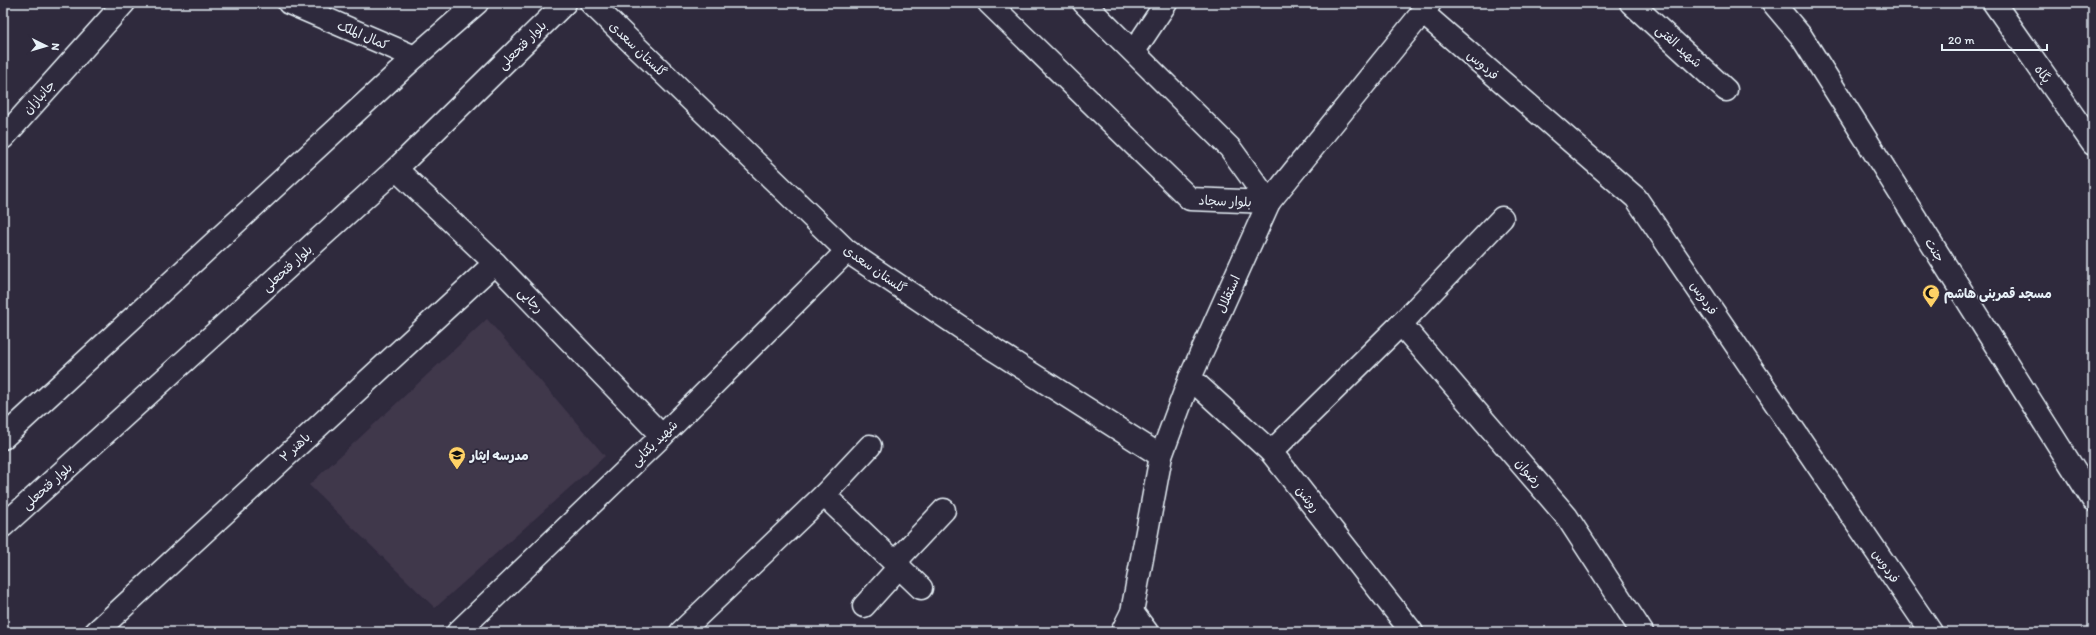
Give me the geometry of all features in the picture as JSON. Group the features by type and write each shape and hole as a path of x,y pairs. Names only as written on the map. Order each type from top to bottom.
{"street":[{"name":"جانبازان","path":"3,138 124,3"},
{"name":"کمال الملک","path":"289,3 415,58"},
{"path":"3,438 415,58 477,3"},
{"name":"بلوار فتحعلی","path":"3,526 396,170 565,3"},
{"name":"گلستان سعدی","path":"591,3 847,251 996,351 1161,456"},
{"name":"بلوار سجاد","path":"989,3 1190,199 1269,202"},
{"name":"بلوار سجاد","path":"1084,3 1230,148 1269,202"},
{"path":"1134,51 1166,3"},
{"name":"شهید الفتی","path":"1631,3 1726,90"},
{"name":"جنت","path":"1773,3 1801,36 2093,500"},
{"name":"پگاه","path":"1994,3 2093,144"},
{"name":"استقلال","path":"1122,632 1132,612 1161,456 1190,378 1269,202 1427,8"},
{"name":"فردوس","path":"1427,8 1636,198 1931,632"},
{"name":"رجایی","path":"396,170 495,263 662,436"},
{"path":"1271,452 1401,324 1502,218"},
{"name":"شهید یکتایی","path":"458,632 662,436 847,251"},
{"name":"باهنر ۲","path":"96,632 495,263"},
{"name":"رضوان","path":"1401,324 1567,517 1642,632"},
{"name":"روشن","path":"1190,378 1271,452 1412,632"},
{"path":"681,632 824,495 870,446"},
{"path":"824,495 921,588"},
{"path":"864,606 897,564 944,510"},
{"path":"1132,612 1147,632"}],"shaded area":[{"name":"مدرسه ایثار","path":"487,319 605,456 435,608 309,485"}],"place":[{"name":"مسجد قمربنی هاشم","path":"1931,308"},
{"name":"مدرسه ایثار","path":"457,470"}]}
